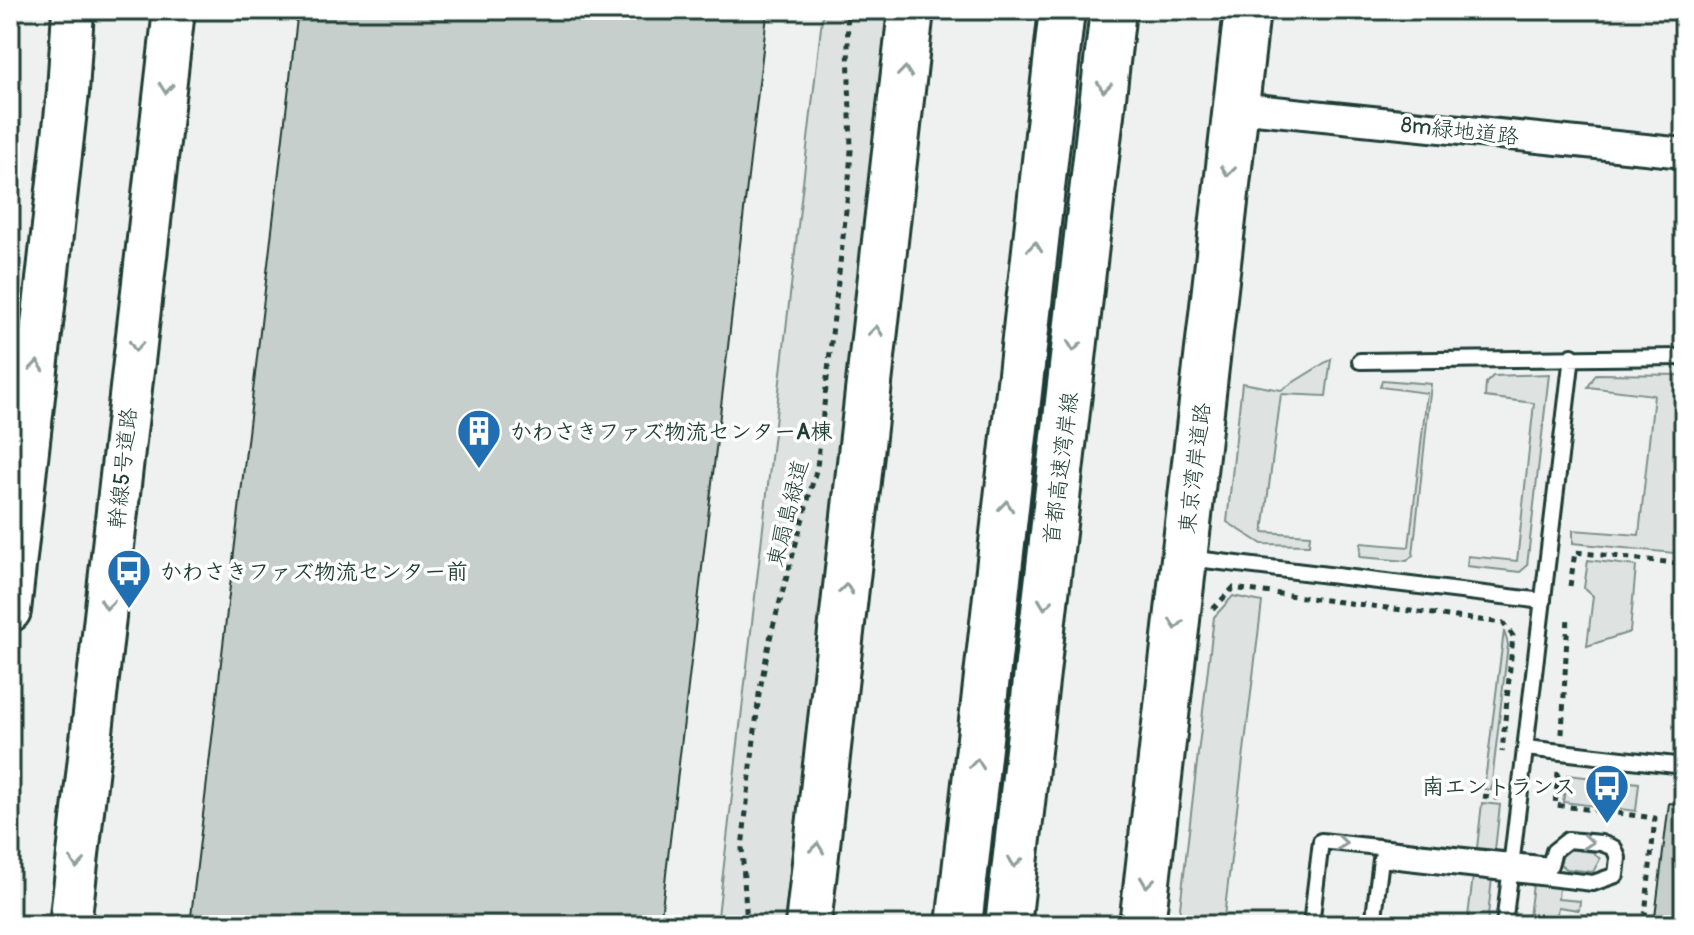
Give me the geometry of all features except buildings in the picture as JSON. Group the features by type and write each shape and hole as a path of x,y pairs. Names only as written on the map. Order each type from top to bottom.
{"highway":[{"path":"808,925 911,10"},
{"path":"959,925 1062,10"},
{"name":"首都高速湾岸線","path":"1008,925 1113,10"},
{"name":"東京湾岸道路","path":"1142,925 1247,10"}],"street":[{"path":"10,611 68,92 73,10"},
{"name":"幹線5号道路","path":"70,925 174,10"},
{"name":"8m緑地道路","path":"1236,107 1684,153"}],"lane":[{"path":"1504,925 1572,356"},
{"path":"1360,361 1684,357"},
{"path":"1184,558 1543,601"},
{"path":"1526,748 1684,766"},
{"path":"1311,925 1321,841 1511,867 1593,883 1607,881 1616,875 1618,858 1614,848 1601,843 1568,840 1554,851 1550,865 1511,867 1381,859 1373,925"}],"path":[{"name":"東扇島緑道","path":"747,925 742,848 759,694 771,634 817,467 848,193 851,150 847,10"},
{"path":"1570,586 1575,552 1684,564"},
{"path":"1208,613 1233,588 1503,623 1513,636 1502,754"},
{"path":"1562,735 1568,616"},
{"path":"1483,796 1497,798 1499,783"}],"shaded area":[{"path":"10,10 1684,10 1684,925 10,925"},
{"path":"823,10 889,10 784,925 717,925"},
{"path":"1331,359 1326,396 1281,394 1263,532 1310,535 1309,545 1262,544 1227,522 1242,383 1281,390"},
{"path":"1549,374 1527,566 1520,572 1467,566 1468,556 1517,561 1534,403 1485,397 1486,383 1493,376"},
{"path":"1596,374 1684,375 1684,554 1573,543 1573,530 1639,535 1654,395 1588,387"},
{"path":"1382,380 1431,384 1413,555 1407,561 1360,557 1361,543 1409,547 1427,393 1380,387"},
{"path":"1588,560 1636,566 1630,632 1587,646 1593,596 1584,588"},
{"path":"1233,596 1262,602 1223,925 1178,925 1214,617"},
{"path":"1504,631 1508,644 1491,790 1484,789"},
{"path":"1567,775 1639,783 1636,811 1563,802"},
{"path":"1482,803 1500,805 1495,850 1477,848"},
{"path":"1565,849 1593,852 1600,859 1593,872 1567,869 1560,864"},
{"path":"1473,876 1492,878 1487,925 1467,925"},
{"path":"1533,884 1559,887 1558,899 1580,901 1579,910 1558,907 1555,925 1528,925"}],"place":[{"name":"かわさきファズ物流センターA棟","path":"479,470"},
{"name":"かわさきファズ物流センター前","path":"129,610"},
{"name":"南エントランス","path":"1607,825"}]}
